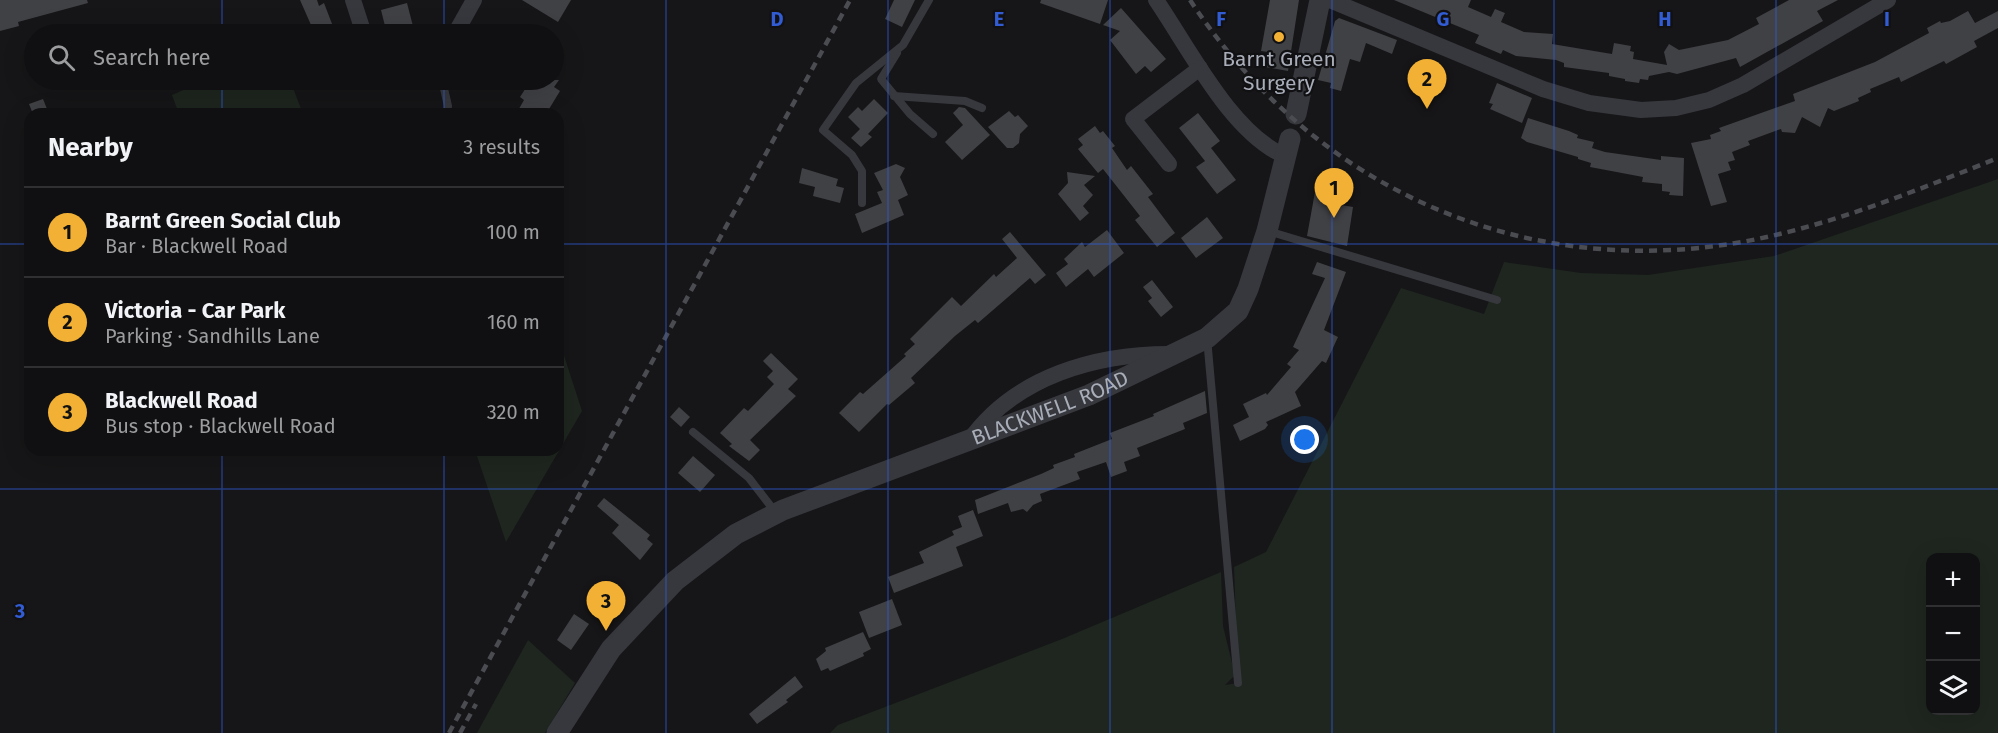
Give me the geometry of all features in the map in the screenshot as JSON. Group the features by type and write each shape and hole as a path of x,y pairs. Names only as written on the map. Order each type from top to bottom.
{"street":[{"path":"353,0 361,24"},
{"path":"461,24 474,0"},
{"path":"1156,0 1200,68 1241,122 1267,148 1288,147"},
{"path":"1296,114 1320,0"},
{"path":"1330,0 1543,89 1589,104 1641,110 1676,108 1709,100 1734,89 1887,0"},
{"path":"1170,164 1133,119 1200,68"},
{"name":"BLACKWELL ROAD","path":"557,733 611,649 675,581 736,534 776,513 1089,395 1207,338 1238,311 1267,231 1288,147"},
{"path":"968,442 984,420 1010,398 1070,369 1140,353 1178,354"}],"lane":[{"path":"929,0 880,79 933,134"},
{"path":"862,203 862,171 852,155 823,130 856,83 903,45"},
{"path":"444,90 448,108"},
{"path":"894,96 965,101 982,108"},
{"path":"1267,231 1497,300"},
{"path":"1207,338 1238,683"},
{"path":"693,432 749,478 776,513"}],"shaded area":[{"path":"183,90 294,90 301,108 177,108 172,95"},
{"path":"1998,179 1998,733 830,733 838,725 1062,639 1221,572 1223,626 1235,675 1225,685 1238,683 1234,567 1266,552 1401,288 1484,314 1504,262 1581,273 1648,275 1774,256"},
{"path":"564,356 582,411 564,442"},
{"path":"477,456 556,456 506,542"},
{"path":"528,640 575,683 545,733 477,733"}],"building":[{"path":"0,0 87,0 88,3 18,22 19,26 0,31"},
{"path":"300,0 317,0 319,6 324,3 332,24 311,24"},
{"path":"522,0 571,0 558,22"},
{"path":"894,0 915,0 902,27 885,19"},
{"path":"1041,0 1108,0 1100,24 1040,3"},
{"name":"Barnt Green Surgery","path":"1270,0 1299,0 1288,71 1265,67 1268,52 1261,51"},
{"path":"1394,0 1471,0 1468,7 1491,17 1495,9 1505,13 1501,22 1524,32 1553,34 1552,44 1612,54 1614,43 1631,46 1630,51 1634,52 1633,59 1667,65 1664,52 1669,44 1679,50 1728,40 1759,24 1756,18 1789,0 1838,0 1817,11 1823,21 1740,67 1736,58 1677,74 1669,72 1649,76 1648,80 1640,79 1639,83 1609,76 1609,73 1564,67 1564,63 1556,60 1516,56 1503,50 1501,54 1475,43 1479,35"},
{"path":"407,3 412,24 384,24 381,10"},
{"path":"1121,8 1166,59 1151,72 1145,66 1136,74 1110,40 1120,31 1103,25"},
{"path":"1968,11 1975,23 1998,11 1998,28 1974,41 1977,47 1946,64 1944,61 1901,82 1899,77 1870,89 1871,92 1858,98 1859,101 1834,111 1828,108 1820,127 1802,117 1795,133 1782,132 1781,129 1748,141 1750,145 1732,152 1735,160 1728,162 1731,170 1718,174 1727,202 1711,206 1691,143 1711,139 1710,135 1721,131 1719,128 1795,101 1793,94 1875,62 1929,33 1927,28 1940,21 1941,23 1950,21"},
{"path":"1339,18 1397,40 1392,54 1366,43 1360,62 1350,59 1341,91 1330,88 1331,83 1318,80 1335,21"},
{"path":"1497,83 1532,98 1522,123 1490,109 1493,104 1489,103"},
{"path":"525,90 560,91 550,108 519,108 524,100 520,97"},
{"path":"43,99 47,108 31,108 29,104"},
{"path":"874,99 888,113 868,134 872,137 861,147 851,138 860,129 848,117 858,107 862,111"},
{"path":"959,107 965,108 990,135 962,160 945,142 963,125 953,113"},
{"path":"1009,111 1015,117 1018,115 1028,126 1020,134 1019,143 1013,148 1007,148 988,127"},
{"path":"1198,113 1220,141 1211,148 1236,180 1217,194 1196,167 1205,161 1179,128"},
{"path":"1528,118 1569,131 1578,135 1577,138 1594,142 1592,148 1605,152 1661,160 1661,156 1684,158 1683,196 1669,195 1670,192 1662,191 1662,184 1642,182 1643,177 1590,167 1591,163 1578,159 1578,157 1527,142 1521,138"},
{"path":"1095,126 1100,133 1103,131 1115,146 1112,148 1127,170 1131,166 1153,194 1148,197 1175,233 1157,247 1135,220 1140,216 1103,169 1098,173 1078,149 1083,145 1078,139"},
{"path":"896,164 905,168 900,177 908,195 898,200 904,215 862,233 855,214 882,203 877,192 883,190 874,173"},
{"path":"802,168 838,179 836,186 844,188 840,203 813,196 815,187 799,183"},
{"path":"1067,172 1095,176 1084,185 1093,195 1083,206 1089,213 1080,221 1058,194 1068,183"},
{"path":"1315,192 1330,195 1329,203 1353,207 1347,246 1307,236"},
{"path":"1207,217 1223,238 1196,258 1181,238"},
{"path":"1107,230 1124,253 1094,277 1088,269 1066,287 1056,273 1068,264 1064,259 1082,242 1085,247"},
{"path":"1010,232 1046,275 1035,284 1030,278 978,323 975,320 955,336 911,378 915,383 889,405 887,404 859,432 839,413 860,392 863,394 906,356 904,354 915,344 910,339 952,297 961,306 994,274 996,277 1017,258 1002,239"},
{"path":"1317,262 1346,272 1324,330 1338,337 1326,363 1322,361 1295,392 1301,406 1266,422 1268,425 1265,429 1240,441 1233,425 1249,417 1243,404 1266,393 1267,395 1291,367 1287,364 1299,350 1293,347 1325,278 1312,274"},
{"path":"1152,280 1173,307 1161,317 1148,301 1152,298 1143,287"},
{"path":"771,353 798,379 788,389 796,396 750,440 760,450 749,461 729,446 732,444 720,433 744,408 748,411 774,384 767,377 773,371 763,361"},
{"path":"1205,391 1207,413 1183,423 1185,429 1137,448 1140,456 1124,462 1127,471 1111,477 1106,462 1077,472 1080,479 1040,494 1042,501 1033,505 1027,512 1023,509 1011,512 1008,503 978,514 975,500 1054,468 1053,465 1075,457 1074,454 1112,439 1110,433 1154,416 1153,414"},
{"path":"679,407 690,417 681,427 670,417"},
{"path":"693,456 715,475 700,492 678,473"},
{"path":"604,498 650,535 647,539 653,544 640,560 612,533 619,525 597,506"},
{"path":"973,510 983,536 956,547 963,566 894,593 888,577 924,563 919,552 954,535 952,531 962,527 958,516"},
{"path":"892,599 902,625 869,638 859,612"},
{"path":"574,614 589,624 571,650 557,640"},
{"path":"863,632 871,649 863,653 864,656 830,671 828,668 821,671 816,659 826,651 825,648"},
{"path":"795,676 803,687 786,700 788,702 757,724 749,714"}],"railway":[{"path":"449,733 850,0"},
{"path":"1190,0 1240,66 1297,122 1360,169 1429,206 1502,232 1579,247 1660,250 1742,242 1840,217 1998,158"},
{"path":"460,733 476,704"}],"place":[{"name":"Barnt Green Surgery","path":"1279,37"},
{"name":"Victoria - Car Park","path":"1427,109"},
{"name":"Barnt Green Social Club","path":"1334,218"},
{"name":"Blackwell Road","path":"606,631"}]}
